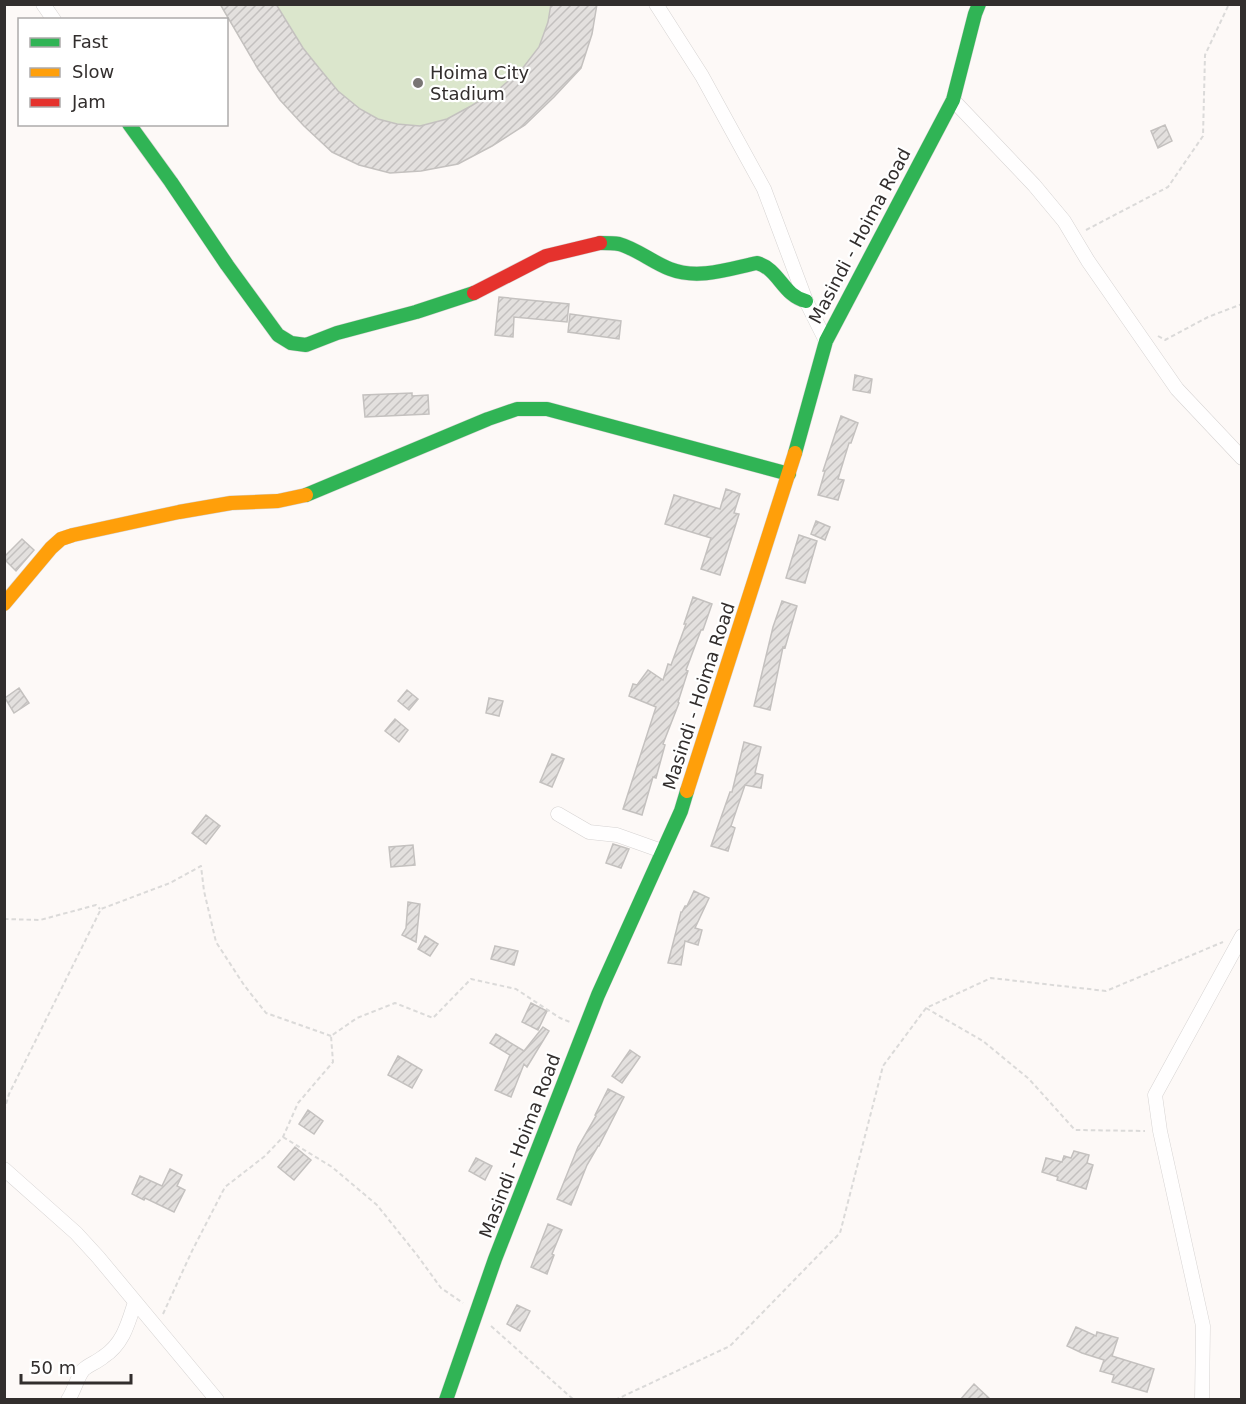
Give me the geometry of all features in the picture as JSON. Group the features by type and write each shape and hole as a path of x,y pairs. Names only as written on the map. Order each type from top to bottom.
{"street":[{"path":"43,4 53,18"},
{"path":"656,4 702,76 764,189 806,301 825,341"},
{"name":"Masindi - Hoima Road","path":"446,1400 495,1259 585,1027 681,811 789,474 825,341 952,100 979,4"},
{"path":"952,100 1035,185 1064,221 1120,309 1177,389 1242,458"},
{"path":"130,126 278,335 291,343 306,345 337,333 416,312 471,294 546,256 597,243 618,244 686,273 709,274 757,263 765,264 794,297 800,301 806,301"},
{"path":"4,604 61,539 179,512 231,503 278,501 306,495 488,418 517,409 547,410 789,474"},
{"path":"558,814 589,832 617,836 662,851"},
{"path":"1202,1400 1203,1326 1160,1131 1155,1095 1236,937"},
{"path":"4,1169 76,1233 216,1400"},
{"path":"68,1400 85,1368 114,1349 121,1340 135,1302"}],"path":[{"path":"1073,237 1168,187 1203,136 1205,55 1228,4"},
{"path":"1155,334 1165,340 1208,317 1242,304"},
{"path":"4,1111 9,1094 101,909 170,883 201,866 204,891 216,942 244,986 266,1013 331,1036"},
{"path":"4,920 39,920 96,905 101,909"},
{"path":"615,1400 730,1346 840,1233 883,1066 926,1008 991,978 1106,992 1236,937"},
{"path":"331,1036 357,1018 395,1003 434,1018 471,979 516,988 560,1018 585,1027"},
{"path":"926,1008 983,1041 1020,1071 1075,1130 1160,1131"},
{"path":"157,1328 192,1251 225,1187 265,1156 283,1137 298,1103 333,1062 331,1036"},
{"path":"283,1137 332,1167 377,1205 441,1288 476,1313 574,1400"}],"green space":[{"name":"Hoima City Stadium","path":"220,5 597,5 592,34 581,68 525,125 458,164 421,171 390,173 359,165 332,152 304,126 280,100 258,69"}],"building":[{"path":"220,4 276,4 303,48 338,91 360,109 378,119 397,124 420,126 447,119 471,106 498,90 522,69 539,47 548,22 551,4 597,4 592,34 581,68 525,125 458,164 421,171 390,173 359,165 332,152 304,126 280,100 258,69"},
{"path":"1165,125 1172,141 1158,148 1151,131"},
{"path":"499,297 569,304 567,322 514,317 513,337 495,335"},
{"path":"570,314 621,321 619,339 568,332"},
{"path":"855,375 872,379 870,393 853,390"},
{"path":"412,393 412,396 428,395 429,414 365,417 363,395"},
{"path":"841,416 858,423 838,479 844,480 838,500 818,495 825,471 823,471"},
{"path":"726,489 740,494 734,513 739,514 720,575 701,569 711,538 665,524 674,495 720,509"},
{"path":"816,521 830,527 825,540 811,534"},
{"path":"799,535 817,541 805,583 786,578"},
{"path":"22,539 34,550 16,571 4,557"},
{"path":"693,597 712,604 686,670 688,671 679,703 663,744 665,745 656,778 653,777 642,815 623,809 656,707 629,696 633,684 637,685 648,670 663,680 686,624 684,624"},
{"path":"782,601 797,606 785,648 783,647 770,710 754,706 773,627"},
{"path":"19,688 29,703 14,713 5,698"},
{"path":"407,690 418,699 409,710 398,701"},
{"path":"489,698 503,701 499,716 486,713"},
{"path":"395,719 408,730 399,742 385,731"},
{"path":"744,742 761,747 755,773 763,775 761,788 745,785 731,826 735,828 728,851 711,846 730,792 732,792"},
{"path":"552,754 564,759 552,787 540,782"},
{"path":"206,815 220,826 206,844 192,833"},
{"path":"613,844 629,849 621,868 606,863"},
{"path":"413,845 415,865 391,867 389,847"},
{"path":"694,891 709,898 695,928 702,930 698,945 685,941 681,965 668,963 681,912 687,906"},
{"path":"408,902 420,904 416,942 402,935 406,928"},
{"path":"425,936 438,944 430,956 418,949"},
{"path":"495,946 518,951 514,965 491,959"},
{"path":"531,1003 547,1011 538,1030 522,1022"},
{"path":"543,1027 549,1031 527,1067 524,1064 511,1097 495,1090 510,1055 490,1043 496,1034 524,1051"},
{"path":"630,1050 640,1057 622,1083 612,1076"},
{"path":"398,1056 422,1070 412,1088 388,1075"},
{"path":"608,1089 624,1097 587,1165 571,1205 557,1199 578,1147"},
{"path":"308,1110 323,1121 314,1134 299,1124"},
{"path":"295,1147 311,1160 294,1180 278,1167"},
{"path":"1074,1151 1089,1155 1087,1163 1093,1165 1086,1189 1057,1180 1058,1177 1042,1172 1046,1158 1062,1162 1064,1156 1071,1158"},
{"path":"476,1158 492,1166 485,1180 469,1171"},
{"path":"170,1169 182,1175 177,1186 185,1190 174,1212 132,1194 140,1176 162,1186"},
{"path":"548,1224 562,1230 547,1274 531,1267"},
{"path":"517,1305 530,1311 520,1331 507,1324"},
{"path":"1076,1327 1096,1336 1097,1332 1118,1338 1112,1356 1154,1369 1147,1392 1112,1382 1114,1375 1100,1371 1104,1360 1067,1346"},
{"path":"974,1384 991,1400 960,1400"}],"traffic: fast":[{"path":"795,453 826,341 953,100 979,4"},
{"path":"130,126 278,335 291,343 306,345 337,333 416,312 474,293"},
{"path":"600,243 619,244 670,269 691,274 702,274 757,263 771,271 792,294 806,301"},
{"path":"306,495 517,409 547,409 789,474"},
{"path":"446,1400 495,1259 598,995 681,811 687,791"}],"traffic: slow":[{"path":"687,791 795,453"},
{"path":"4,604 61,539 179,512 231,503 278,501 306,495"}],"traffic: jam":[{"path":"474,293 546,256 600,243"}],"place":[{"name":"Hoima City Stadium","path":"418,83"}]}
